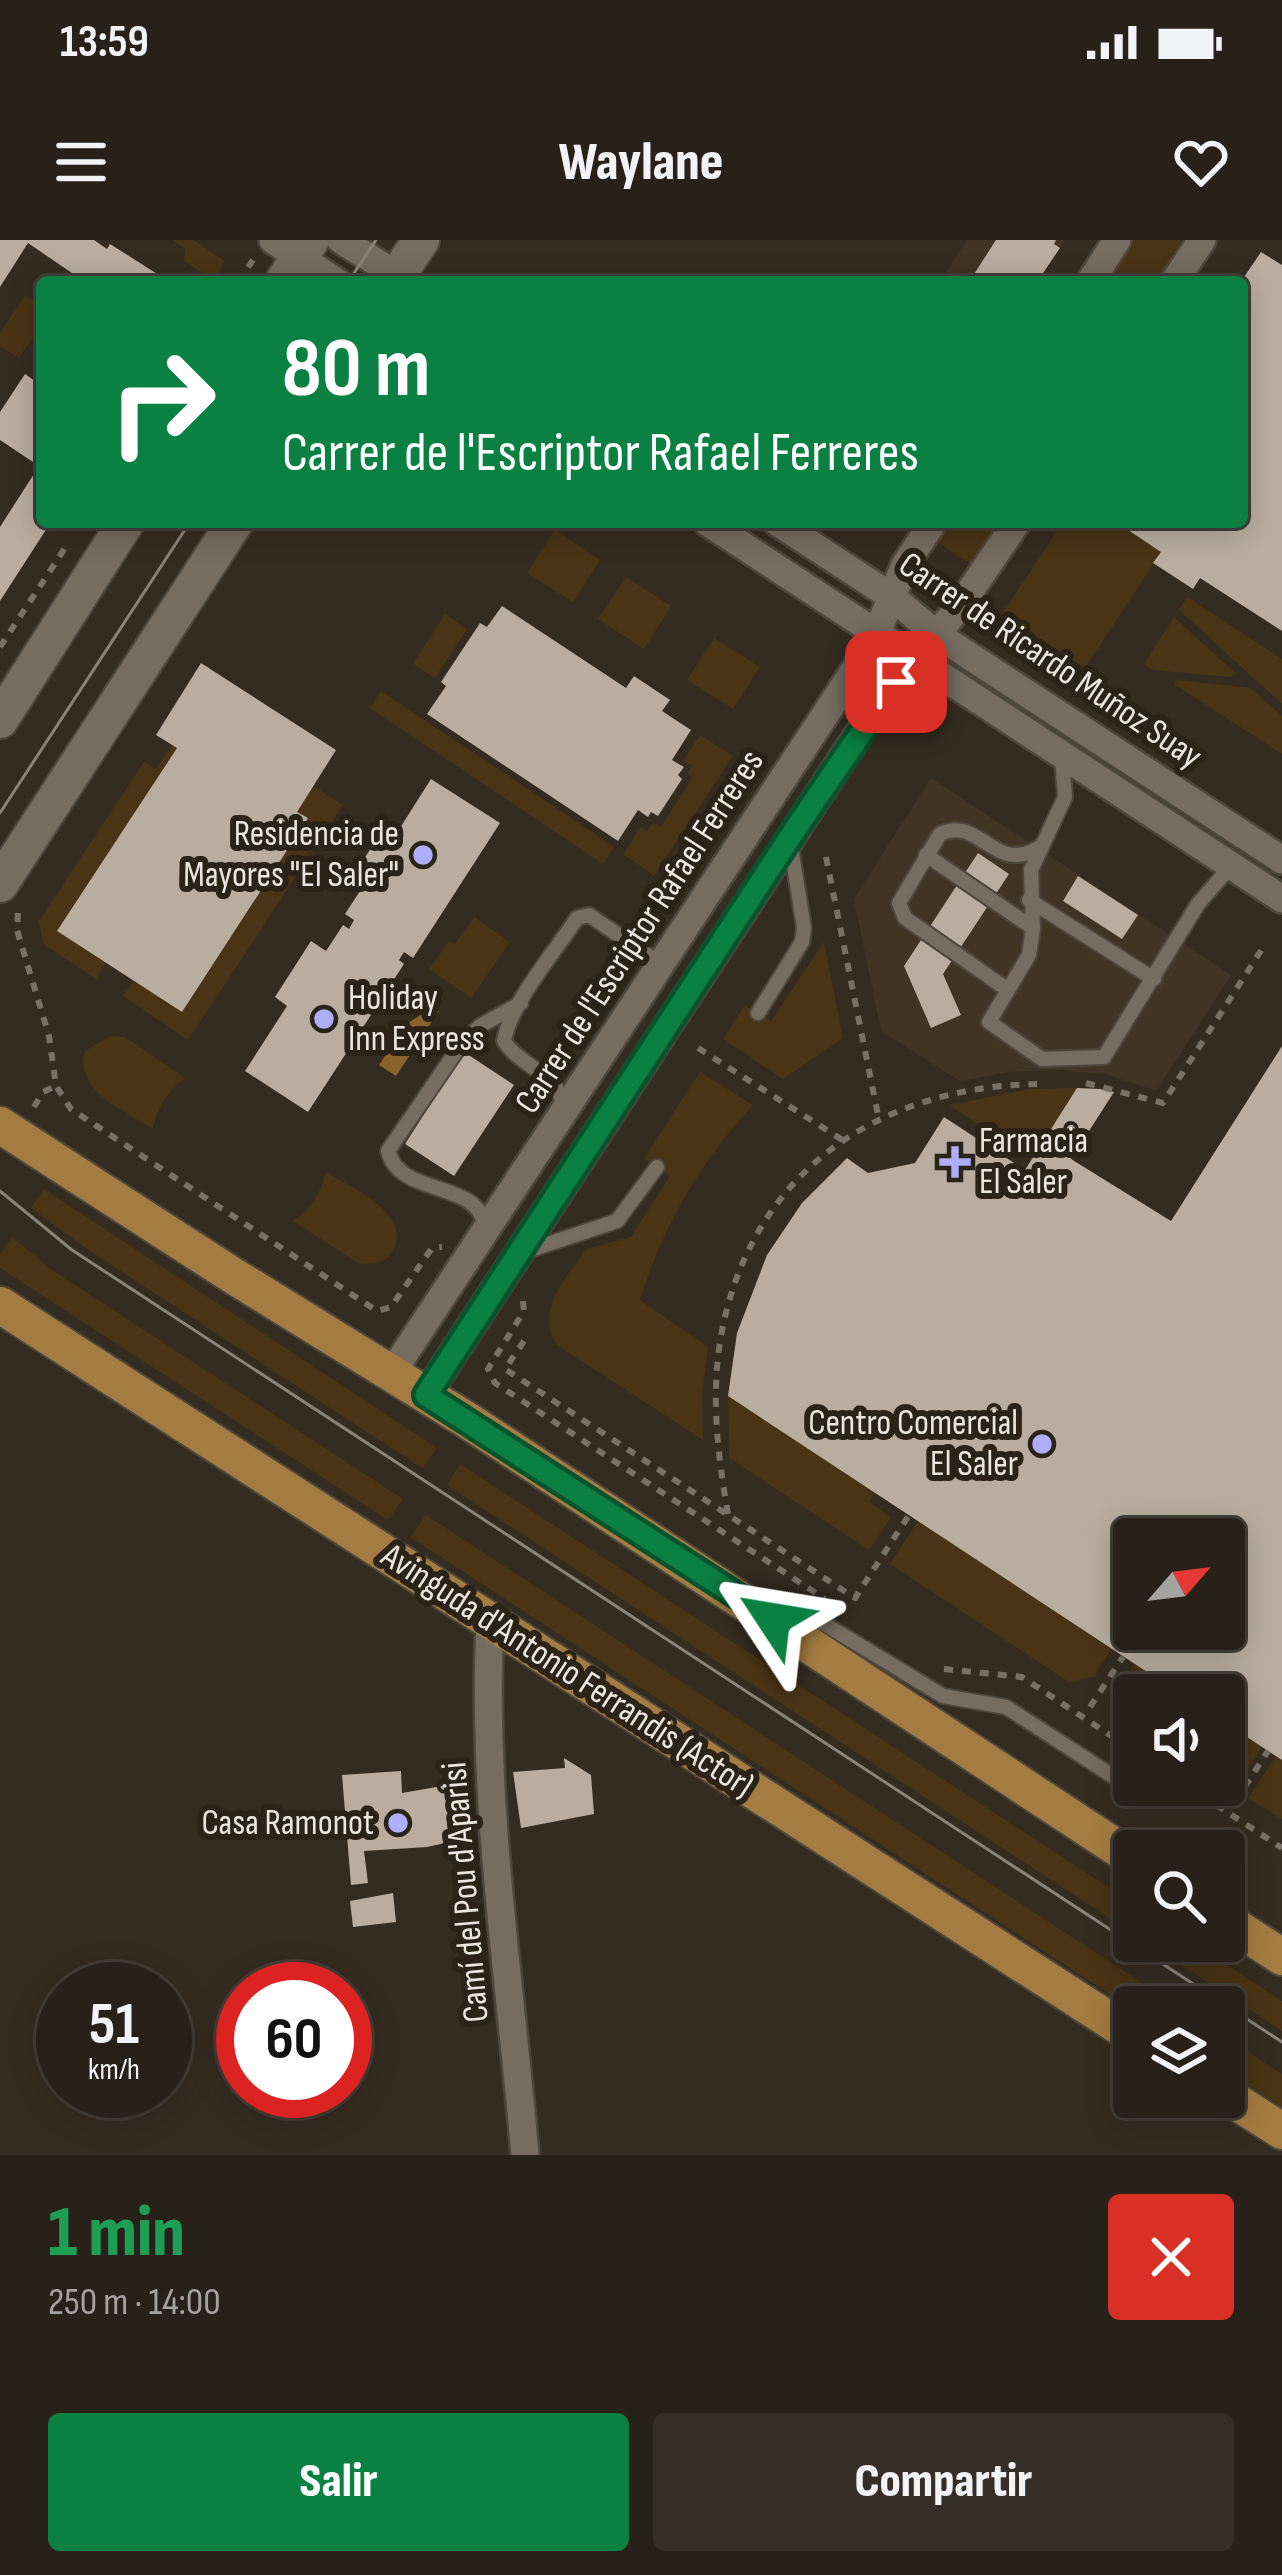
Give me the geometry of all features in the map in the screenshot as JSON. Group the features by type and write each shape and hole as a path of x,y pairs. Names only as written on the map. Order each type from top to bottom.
{"main road":[{"path":"402,276 421,240"},
{"path":"0,720 122,528"},
{"path":"8,894 231,528"},
{"path":"0,1125 773,1619 1113,1845"},
{"name":"Avinguda d'Antonio Ferrandis (Actor)","path":"0,1305 1113,2022"},
{"path":"1245,1932 1282,1957"},
{"path":"1245,2107 1282,2131"}],"street":[{"path":"1094,276 1117,240"},
{"path":"1178,276 1202,240"},
{"path":"351,246 394,276"},
{"path":"285,253 326,276"},
{"name":"Carrer de Ricardo Muñoz Suay","path":"716,528 1282,899"},
{"name":"Carrer de Ricardo Muñoz Suay","path":"786,528 892,597 936,634 1282,860"},
{"name":"Carrer de l'Escriptor Rafael Ferreres","path":"391,1374 876,633 905,565 929,528"},
{"name":"Carrer de l'Escriptor Rafael Ferreres","path":"426,1395 794,831 914,658 968,594 1012,528"},
{"name":"Camí del Pou d'Aparisi","path":"490,1622 487,1687 494,1832 525,2155"}],"lane":[{"path":"1061,756 1065,797 1030,870 1033,928 1029,955 988,1022 1042,1059 1104,1058 1198,904 1231,866"},
{"path":"1007,990 905,918 899,903 940,834 952,829 963,829 1002,854 1027,855 1038,848"},
{"path":"758,1013 802,942 804,928 790,853 794,831"},
{"path":"926,855 1033,928"},
{"path":"1029,900 1154,979"},
{"path":"564,1114 563,1097 554,1085 511,1052 504,1040 520,1003 577,919 589,915 662,964"},
{"path":"484,1236 486,1221 480,1210 454,1194 411,1180 391,1165 388,1151 462,1043 480,1026 520,1003"},
{"path":"517,1256 617,1221 657,1167"},
{"path":"773,1619 823,1623 944,1696 1006,1707 1113,1776"}],"path":[{"path":"248,276 285,253"},
{"path":"0,647 70,540"},
{"path":"826,857 879,1120"},
{"path":"8,894 49,1036 56,1086 71,1109 377,1311 391,1307 432,1249 445,1247 465,1262"},
{"path":"1083,1082 1163,1103 1264,946"},
{"path":"698,1048 844,1141"},
{"path":"728,1514 717,1450 716,1392 728,1308 744,1260 766,1217 791,1184 844,1141 879,1120 944,1093 985,1085 1044,1083"},
{"path":"36,1104 43,1092 56,1086"},
{"path":"498,1285 526,1306 488,1369 495,1383 825,1598"},
{"path":"524,1341 505,1369 855,1598 910,1515"},
{"path":"1090,1707 1123,1657"},
{"path":"934,1668 1022,1677 1113,1737"},
{"path":"1245,1786 1268,1751"},
{"path":"1218,1806 1282,1849"}],"shaded area":[{"path":"172,240 193,240 225,261 216,276 207,276 184,261 185,248"},
{"path":"967,240 1065,240 1041,276 944,276"},
{"path":"1127,240 1181,242 1159,276 1104,276"},
{"path":"25,295 36,302 36,333 19,358 0,346 0,333"},
{"path":"941,528 996,528 972,565 933,539"},
{"path":"1059,528 1125,528 1161,552 1085,668 1002,614"},
{"path":"555,530 600,560 573,602 527,573"},
{"path":"626,577 671,606 644,649 598,619"},
{"path":"1187,597 1282,659 1282,704 1179,610"},
{"path":"445,614 467,629 435,678 413,664"},
{"path":"1174,617 1234,672 1231,677 1153,670 1144,664"},
{"path":"714,638 760,667 733,709 687,680"},
{"path":"1177,680 1251,688 1282,716 1282,754 1174,684"},
{"path":"381,691 614,847 603,864 370,708"},
{"path":"700,735 733,756 654,876 623,854 641,827 647,831 653,823 661,827 692,778 687,773 692,766 683,761"},
{"path":"172,745 177,748 58,931 106,963 96,979 43,944 39,921 144,762 156,769"},
{"path":"931,778 1231,975 1156,1091 1105,1074 1058,1070 960,1081 881,1031 854,899"},
{"path":"313,786 343,805 188,1040 123,996 134,981 182,1012 307,819 297,812"},
{"path":"474,917 510,942 471,998 429,969"},
{"path":"824,942 843,1038 783,1079 723,1039 745,1005 771,1021"},
{"path":"433,1007 439,1011 396,1076 379,1065 405,1025"},
{"path":"110,1036 125,1037 185,1078 164,1100 153,1129 104,1098 87,1078 85,1051"},
{"path":"700,1072 753,1105 685,1196 640,1300 708,1347 703,1440 557,1345 549,1319 555,1295 586,1249 631,1237 670,1176 644,1158"},
{"path":"1077,1088 1031,1161 950,1105 1030,1089"},
{"path":"326,1172 388,1214 397,1238 385,1259 358,1263 293,1221 314,1200"},
{"path":"44,1189 437,1448 422,1468 84,1247 31,1208"},
{"path":"12,1237 52,1270 403,1499 388,1520 0,1268 0,1255"},
{"path":"728,1396 875,1492 869,1502 891,1517 869,1550 729,1458"},
{"path":"460,1464 1113,1890 1113,1920 447,1485"},
{"path":"426,1515 1147,1986 1113,1986 1113,1996 410,1537"},
{"path":"918,1521 1111,1649 1095,1676 1069,1682 890,1564"},
{"path":"1134,1664 1149,1674 1128,1674"},
{"path":"1245,1736 1262,1747 1245,1773"},
{"path":"1276,1756 1282,1760 1282,1819 1248,1798"},
{"path":"1177,1962 1223,1962 1282,2001 1282,2031 1245,2007 1245,1986 1214,1986"},
{"path":"1245,2050 1282,2074 1282,2107 1245,2083"}],"building":[{"path":"0,240 94,240 107,249 110,244 161,276 76,276 28,243 0,287"},
{"path":"996,240 1056,240 1060,248 1041,276 973,276"},
{"path":"1261,252 1282,265 1282,631 1200,578 1193,589 1153,563 1161,552 1125,528 1248,528 1245,276"},
{"path":"25,374 36,382 36,464 0,440 0,412"},
{"path":"36,471 36,528 47,528 0,601 0,527"},
{"path":"502,606 626,688 634,676 670,700 662,711 691,730 672,760 684,767 678,775 682,779 658,816 651,812 648,817 638,810 618,841 427,714 446,686 441,682 480,623 487,627"},
{"path":"201,663 336,750 297,812 308,818 182,1012 57,931 177,748 156,735"},
{"path":"431,779 500,823 413,958 404,952 399,960 404,964 308,1112 245,1071 287,1006 275,997 311,941 326,951 343,925 349,929 354,920 345,914 362,888 350,880 387,824 398,831"},
{"path":"978,853 1009,874 943,974 961,1015 931,1028 904,966"},
{"path":"1078,876 1138,915 1122,939 1063,901"},
{"name":"Centro Comercial El Saler","path":"1282,1046 1282,1760 1245,1736 1245,1674 1150,1674 1114,1650 1245,1650 1245,1518 1113,1518 1113,1650 728,1396 737,1333 767,1255 802,1203 847,1158 868,1173 915,1163 944,1117 1025,1170 1077,1088 1114,1092 1071,1159 1171,1221"},
{"path":"464,1052 514,1085 454,1176 405,1144"},
{"path":"564,1758 591,1775 594,1814 521,1828 513,1772 565,1768"},
{"name":"Casa Ramonot","path":"401,1771 402,1793 448,1785 454,1841 364,1851 368,1883 351,1885 342,1775"},
{"path":"393,1893 396,1922 353,1927 350,1901"}],"tram line":[{"path":"352,276 376,240"},
{"path":"0,813 186,528"},
{"path":"0,1191 72,1250 1282,2042"}],"place":[{"name":"Residencia de Mayores \"El Saler\"","path":"423,855"},
{"name":"Holiday Inn Express","path":"324,1019"},
{"name":"Farmacia El Saler","path":"955,1162"},
{"name":"Centro Comercial El Saler","path":"1042,1444"},
{"name":"Casa Ramonot","path":"398,1823"}],"route":[{"path":"773,1619 426,1395 896,682"}]}
